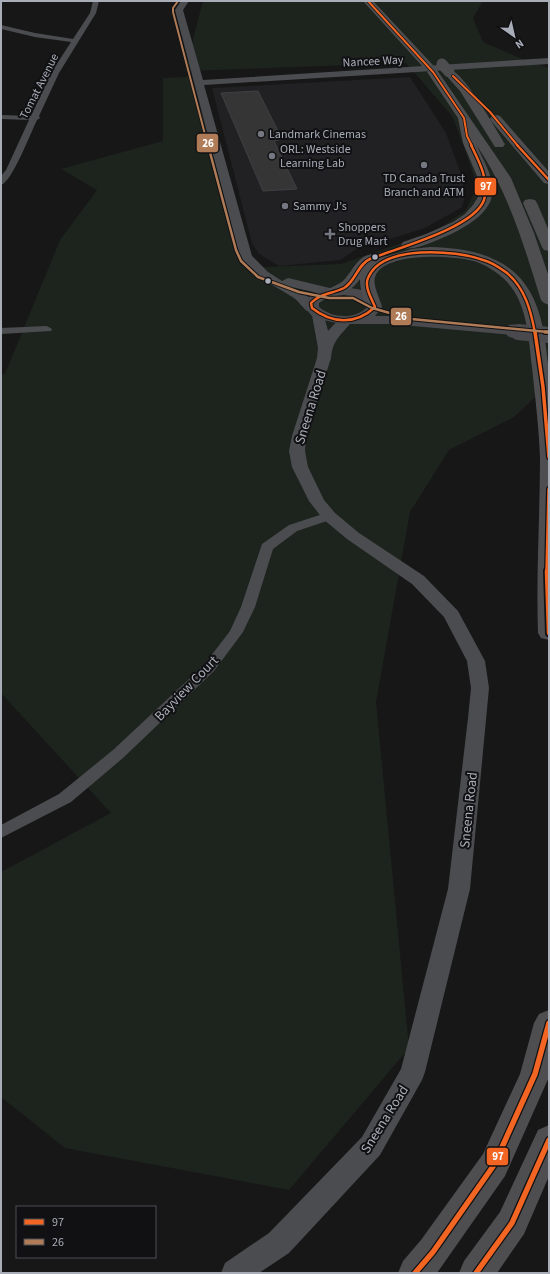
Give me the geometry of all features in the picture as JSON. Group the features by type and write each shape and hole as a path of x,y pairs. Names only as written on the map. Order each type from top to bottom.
{"highway":[{"path":"368,1 438,68 465,89 490,112 515,143 549,180"},
{"path":"433,54 438,68 464,118 504,178 527,233 549,300"},
{"path":"465,89 507,157"},
{"path":"332,292 349,284 361,266 368,260 447,231 478,210 484,200 486,186 480,164 466,136 464,118"},
{"path":"524,191 549,247"},
{"path":"373,302 367,284 368,279 375,267 383,262 405,254 435,251 457,253 486,261 510,276 523,292 534,320 544,399 549,457 549,633"},
{"path":"415,1273 433,1252 494,1165 535,1074 549,1023"},
{"path":"476,1273 512,1223 549,1140"}],"main road":[{"path":"549,326 512,327 331,319 315,311 311,303 314,299 332,292 354,292 363,295 373,302 412,313 512,327 549,335"},
{"path":"347,320 367,316 375,307 373,302"}],"street":[{"name":"Tomat Avenue","path":"1,182 10,170 36,118 55,74 93,13 96,1"},
{"path":"185,1 179,10 242,248 246,256 261,272 277,284 293,291 304,299 315,311"},
{"path":"1,27 35,35 75,41"},
{"name":"Nancee Way","path":"199,83 549,61"},
{"path":"1,117 36,118"},
{"path":"261,272 300,286 332,292"},
{"name":"Sneena Road","path":"315,311 325,348"},
{"name":"Sneena Road","path":"234,1273 279,1244 371,1146 413,1072 459,889 478,718 480,688 476,661 452,615 434,595 418,580 353,536 329,516 317,501 300,467 297,451 299,436 322,367 325,348 335,329 347,320"},
{"path":"1,332 47,329"},
{"name":"Bayview Court","path":"1,832 65,798 118,754 209,668 236,632 248,608 267,547 293,528 329,516"}],"shaded area":[{"path":"203,1 483,1 473,18 483,42 529,62 549,68 549,384 514,417 449,450 410,512 376,702 409,1048 289,1190 65,1148 1,1097 1,872 111,813 1,693 1,375 5,374 60,240 97,190 61,169 163,141 163,78 189,77 252,255 264,267 341,264 436,231 466,210 477,186 452,116 406,63 185,71"},
{"path":"410,77 446,133 461,174 465,195 462,207 425,228 355,250 340,260 279,266 259,254 252,243 212,88"}],"building":[{"path":"258,91 282,139 274,141 297,189 263,191 221,93"}],"transit line":[{"name":"26","path":"178,1 173,8 173,12 236,250 241,261 258,277 299,292 329,298 353,298 372,308 411,319 548,332"},
{"name":"97","path":"368,1 433,72 464,118 467,136 480,164 486,186 484,200 478,210 447,231 368,260 348,285 339,290 319,296 311,303 312,308 327,317 344,321 353,320 368,313 375,307 367,285 368,278 375,267 387,259 403,255 421,252 458,254 485,260 497,266 516,282 523,293 530,310 536,337 549,457"},
{"name":"97","path":"453,76 490,112 515,143 549,180"},
{"name":"97","path":"549,489 547,589 549,633"},
{"name":"97","path":"415,1273 433,1252 494,1165 535,1074 549,1023"},
{"name":"97","path":"476,1273 512,1223 549,1140"}],"place":[{"name":"Landmark Cinemas","path":"261,134"},
{"name":"ORL: Westside Learning Lab","path":"272,156"},
{"name":"TD Canada Trust Branch and ATM","path":"424,165"},
{"name":"Sammy J’s","path":"285,206"},
{"name":"Shoppers Drug Mart","path":"330,234"}]}
